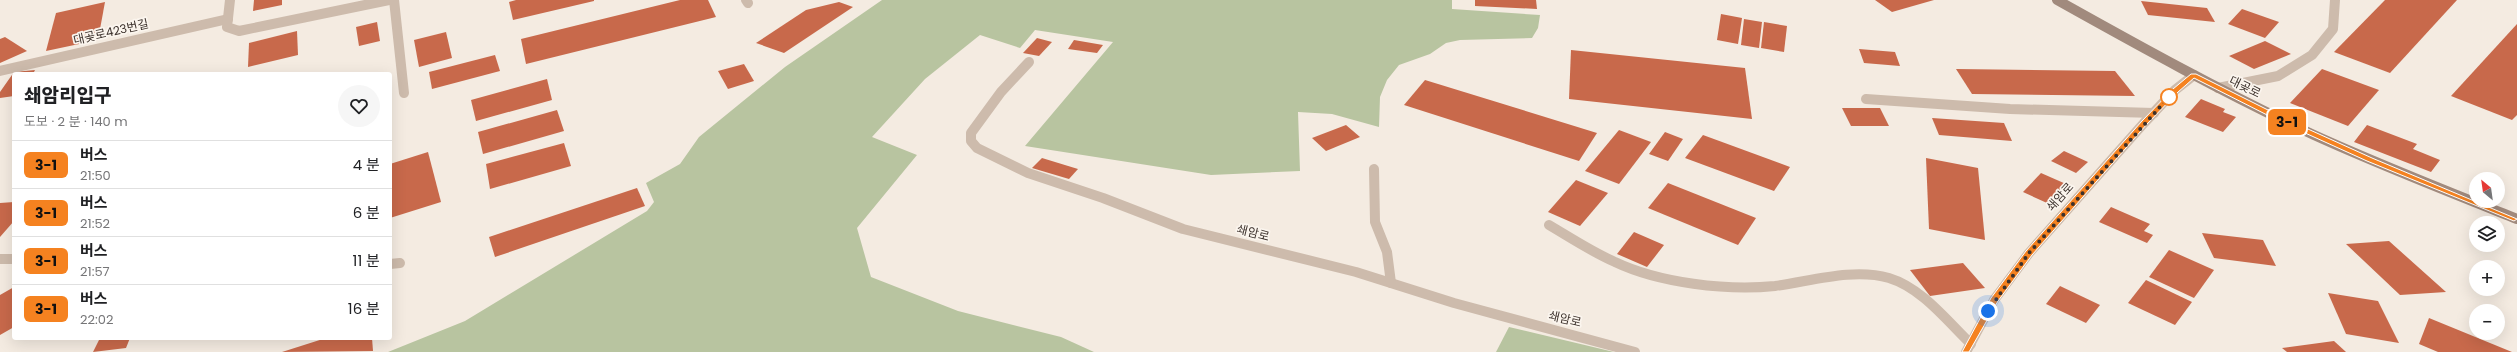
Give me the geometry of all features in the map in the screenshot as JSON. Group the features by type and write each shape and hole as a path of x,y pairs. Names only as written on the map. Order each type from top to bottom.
{"street":[{"path":"230,0 227,27 239,31 389,0"},
{"path":"394,0 404,93"},
{"name":"대곶로","path":"2057,0 2218,88 2369,160 2517,219"},
{"path":"2218,88 2278,76 2312,55 2333,29 2335,0"},
{"name":"대곶로423번길","path":"0,71 228,19"},
{"name":"쇄암로","path":"1029,62 988,108 971,133 971,141 977,148 1028,173 1103,198 1183,229 1356,272 1454,304 1635,352"},
{"name":"쇄암로","path":"1968,348 1994,300 2029,253 2175,90 2194,75"},
{"path":"1866,99 1960,107 2076,113 2154,113"},
{"path":"1374,168 1373,200 1375,222 1387,252 1391,284"},
{"path":"1549,225 1607,258 1625,266 1652,274 1726,286 1759,287 1867,275 1889,278 1904,284 1920,297 1968,348"},
{"path":"0,259 12,259"}],"green space":[{"path":"882,0 1452,0 1452,9 1540,15 1538,28 1532,38 1460,40 1446,43 1430,54 1399,65 1387,80 1380,97 1379,127 1332,114 1298,112 1300,171 1211,175 1025,146 1113,42 1035,30 1020,48 980,35 925,79 872,137 917,155 857,228 871,277 958,311 1061,337 1094,352 388,352 465,321 647,211 654,202 646,183 680,164 699,137 785,67"},
{"path":"1509,327 1614,352 1496,352"}],"building":[{"path":"254,0 282,0 282,5 253,11"},
{"path":"516,0 594,1 513,20 509,2"},
{"path":"680,0 708,0 716,17 526,64 521,39"},
{"path":"1475,0 1536,0 1537,9 1475,6"},
{"path":"1875,0 1934,0 1892,12"},
{"path":"2385,0 2457,0 2390,73 2334,52"},
{"path":"2141,1 2207,8 2215,22 2148,15"},
{"path":"105,2 98,40 46,51 56,13"},
{"path":"839,2 853,7 784,53 756,43 806,10"},
{"path":"2242,9 2279,22 2265,38 2228,24"},
{"path":"1721,14 1742,18 1738,44 1717,40"},
{"path":"1744,19 1762,22 1759,48 1741,45"},
{"path":"377,22 380,41 359,46 356,27"},
{"path":"1764,22 1787,26 1784,52 1761,48"},
{"path":"2517,24 2517,115 2512,120 2451,96"},
{"path":"297,31 298,55 248,67 249,43"},
{"path":"446,32 452,58 419,67 414,40"},
{"path":"5,37 27,51 0,63 0,39"},
{"path":"1037,38 1052,42 1039,56 1023,53"},
{"path":"1074,40 1103,45 1097,53 1068,49"},
{"path":"2265,41 2291,54 2254,69 2229,56"},
{"path":"1859,49 1895,52 1900,66 1864,63"},
{"path":"1571,50 1745,68 1752,119 1569,99"},
{"path":"495,55 500,71 432,89 429,72"},
{"path":"744,64 754,81 728,89 718,71"},
{"path":"1956,69 2115,71 2135,96 1972,94"},
{"path":"2322,69 2379,90 2348,126 2290,103"},
{"path":"35,70 34,72 14,72"},
{"path":"12,75 12,96 0,98 0,92"},
{"path":"547,79 552,100 476,121 471,100"},
{"path":"1425,80 1597,133 1579,161 1404,105"},
{"path":"2201,99 2225,109 2223,112 2236,117 2223,132 2185,117"},
{"path":"1842,108 1880,108 1889,126 1851,126"},
{"path":"557,110 564,131 483,154 478,132"},
{"path":"1932,118 2004,123 2012,141 1939,135"},
{"path":"1346,125 1360,137 1326,151 1312,138"},
{"path":"2367,125 2417,144 2413,149 2440,160 2431,172 2354,142"},
{"path":"1619,130 1651,142 1619,184 1585,171"},
{"path":"1665,132 1683,139 1668,161 1649,154"},
{"path":"1703,135 1790,167 1774,191 1685,158"},
{"path":"564,143 571,166 490,189 486,164"},
{"path":"2064,151 2088,162 2076,173 2051,161"},
{"path":"428,152 441,202 392,217 392,163"},
{"path":"1042,158 1078,169 1069,179 1032,168"},
{"path":"1926,158 1978,168 1985,240 1929,229"},
{"path":"2041,173 2066,184 2047,203 2023,192"},
{"path":"1576,180 1608,193 1580,226 1548,212"},
{"path":"1668,183 1756,218 1738,245 1648,208"},
{"path":"637,188 645,206 495,257 489,237"},
{"path":"12,202 12,223 0,237 0,203"},
{"path":"2111,207 2150,224 2144,231 2153,235 2147,243 2099,222"},
{"path":"1634,232 1664,245 1647,267 1617,254"},
{"path":"2202,233 2263,240 2276,266 2214,258"},
{"path":"2389,241 2446,292 2400,295 2346,244"},
{"path":"2169,250 2214,270 2194,298 2149,277"},
{"path":"1963,263 1985,288 1930,296 1910,270"},
{"path":"2146,280 2192,302 2175,325 2128,303"},
{"path":"2060,286 2100,305 2086,323 2046,304"},
{"path":"12,288 12,328 0,335 0,295"},
{"path":"2328,293 2378,301 2399,343 2346,334"},
{"path":"2429,318 2469,334 2469,340 2483,340 2512,352 2438,352 2419,344"},
{"path":"99,340 129,340 126,348 93,352"},
{"path":"320,340 372,340 373,351 282,352"},
{"path":"2334,341 2346,352 2287,352 2282,348"}],"bus line":[{"name":"3-1","path":"1966,352 1994,300 2029,253 2144,123 2175,90 2194,75 2286,122 2369,160 2517,219"}],"route":[{"path":"1988,311 1994,300 2029,253 2135,133 2169,97"}]}
